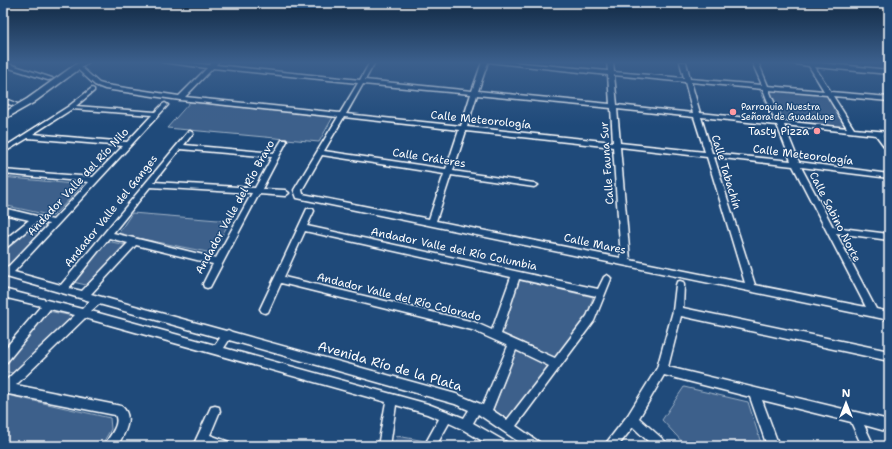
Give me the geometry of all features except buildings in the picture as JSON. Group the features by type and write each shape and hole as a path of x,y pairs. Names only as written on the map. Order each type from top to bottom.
{"street":[{"path":"3,111 44,83"},
{"path":"3,117 30,101 54,83"},
{"name":"Calle Meteorología","path":"96,83 105,87 180,98 709,154 889,176"},
{"path":"180,98 196,83"},
{"path":"320,153 360,83"},
{"path":"371,83 889,134"},
{"path":"432,222 478,83"},
{"name":"Calle Fauna Sur","path":"612,83 626,262"},
{"name":"Calle Tabachín","path":"689,83 697,115 751,287"},
{"path":"720,83 889,99"},
{"name":"Calle Sabino Norte","path":"763,83 796,164 873,312"},
{"path":"822,83 852,131"},
{"path":"3,151 71,107 92,90"},
{"path":"3,100 14,104"},
{"name":"Andador Valle del Río Nilo","path":"5,273 96,180 165,105"},
{"path":"71,107 157,114"},
{"name":"Andador Valle del Ganges","path":"63,289 190,133"},
{"path":"878,133 889,149"},
{"path":"28,136 129,144"},
{"name":"Andador Valle del Río Bravo","path":"207,284 284,141"},
{"path":"178,147 277,154"},
{"name":"Calle Cráteres","path":"320,153 534,185"},
{"name":"Calle Mares","path":"320,153 298,190 298,194 302,198 432,222 889,316"},
{"path":"3,172 96,180"},
{"path":"148,184 285,193"},
{"path":"3,211 55,223"},
{"path":"264,309 310,211"},
{"path":"3,246 35,219"},
{"name":"Andador Valle del Río Columbia","path":"302,228 601,293"},
{"path":"829,229 889,237"},
{"path":"107,235 218,262"},
{"path":"84,295 134,242"},
{"name":"Avenida Río de la Plata","path":"5,273 434,392 481,410 509,427 532,445"},
{"path":"495,336 516,274"},
{"name":"Andador Valle del Río Colorado","path":"278,279 474,326 556,364"},
{"path":"509,427 591,318 607,279"},
{"path":"611,446 632,419 662,370 678,311 680,286"},
{"path":"3,293 83,313 392,399 447,416 502,446"},
{"path":"4,388 98,299"},
{"path":"3,359 48,304"},
{"path":"678,311 889,356"},
{"path":"217,350 228,334"},
{"path":"466,425 481,410 513,344"},
{"path":"662,370 889,426"},
{"path":"4,388 117,410 121,413 123,422 110,446"},
{"path":"754,393 773,446"},
{"path":"384,446 392,399"},
{"path":"215,411 201,442 226,446"},
{"path":"430,446 447,416"},
{"path":"854,417 868,446"},
{"path":"632,419 662,446"}],"shaded area":[{"path":"759,88 826,94 846,128 774,120"},
{"path":"190,102 333,117 319,142 167,128"},
{"path":"3,177 83,185 53,216 3,205"},
{"path":"132,213 230,221 212,253 118,234"},
{"path":"34,223 47,226 8,266 3,265 3,251"},
{"path":"107,241 126,245 86,285 73,282"},
{"path":"518,280 593,297 587,316 555,358 502,333"},
{"path":"48,311 73,316 13,373 3,371 3,366"},
{"path":"516,351 549,366 508,419 493,410"},
{"path":"684,387 748,402 762,446 686,446 662,420"},
{"path":"3,394 110,418 111,429 101,446 3,446"},
{"path":"397,436 425,441 423,446 395,446"}],"place":[{"name":"Parroquia Nuestra Señora de Guadalupe","path":"733,112"},
{"name":"Tasty Pizza","path":"817,131"}]}
